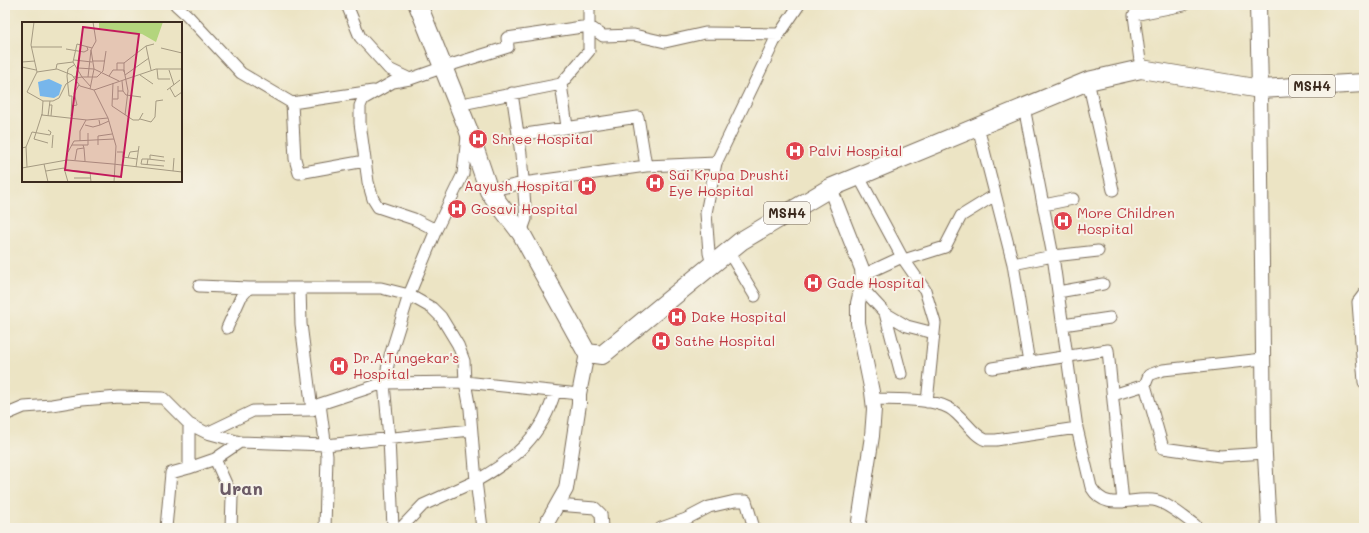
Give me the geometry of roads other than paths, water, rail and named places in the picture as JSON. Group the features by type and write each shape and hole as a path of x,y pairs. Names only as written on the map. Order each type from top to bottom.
{"main road":[{"path":"418,5 444,67 457,105 468,129 489,191 521,233 587,353"},
{"path":"1258,5 1260,89"},
{"name":"MSH4","path":"587,353 602,354 741,241 830,188 1088,81 1141,69 1260,89 1364,83"}],"street":[{"path":"176,5 241,73 292,103 381,89"},
{"path":"347,5 360,37 389,69 410,79"},
{"path":"457,105 561,84 589,51 589,5"},
{"path":"712,264 709,253 706,214 716,163 774,42 799,5"},
{"path":"1141,69 1134,15 1184,5"},
{"path":"436,230 414,219 378,207 373,199 368,182 360,124 360,106 363,99 393,82 410,79 508,48 507,38 589,26 603,36 634,35 666,42 705,33 779,34"},
{"path":"1088,81 1113,190"},
{"path":"561,84 567,127"},
{"path":"1260,89 1263,359 1265,453 1269,528"},
{"path":"512,94 519,135 524,182 526,220 521,233"},
{"path":"292,103 295,159 299,173 365,161"},
{"path":"1024,107 1054,256 1078,428 1091,487 1094,493 1100,498 1110,502 1154,500 1172,508 1195,525"},
{"path":"519,135 638,117 646,166"},
{"path":"978,127 1013,264 1028,363"},
{"path":"393,528 389,438 384,383 390,356 409,295 436,230 463,174 468,129"},
{"path":"489,191 524,182 646,166 716,163"},
{"path":"859,176 903,258 925,290 935,323 926,402"},
{"path":"830,188 858,254 862,269 862,281 858,303 858,323 874,409 872,436 858,528"},
{"path":"862,281 903,258 945,246 961,216 995,195"},
{"path":"1044,205 1073,199"},
{"path":"728,251 755,296"},
{"path":"1013,264 1054,256 1098,251"},
{"path":"862,281 885,313 901,374"},
{"path":"1058,292 1103,284"},
{"path":"199,286 249,288 380,288 409,295 432,308 441,317 458,345 464,361 465,382 470,409 476,481 482,528"},
{"path":"227,328 241,297 249,288"},
{"path":"300,288 300,324 316,407 326,445 325,528"},
{"path":"1364,294 1358,302 1364,376"},
{"path":"885,313 907,326 934,333"},
{"path":"1063,326 1110,318"},
{"path":"992,368 1108,350 1123,502"},
{"path":"544,528 566,489 579,404 579,394 587,353"},
{"path":"1263,359 1163,370 1149,375 1145,385 1163,448 1220,456 1265,453"},
{"path":"207,433 253,411 316,407 384,383 465,382 579,394"},
{"path":"1113,395 1145,385"},
{"path":"400,528 423,505 476,481 498,469 517,453 539,428 550,408 554,392"},
{"path":"5,415 24,407 52,405 82,400 119,397 164,398 189,424 207,433 240,442 326,445 471,430"},
{"path":"873,399 926,402 949,408 976,433 986,440 996,440 1078,428"},
{"path":"189,424 189,468"},
{"path":"166,528 171,473 215,459 240,442"},
{"path":"215,459 232,497 231,528"},
{"path":"661,528 686,519 709,507 735,501 746,502 754,528"},
{"path":"557,504 595,508 601,514 602,528"}],"place":[{"name":"Shree Hospital","path":"478,139"},
{"name":"Palvi Hospital","path":"795,151"},
{"name":"Sai Krupa Drushti Eye Hospital","path":"655,183"},
{"name":"Aayush Hospital","path":"587,186"},
{"name":"Gosavi Hospital","path":"457,209"},
{"name":"More Children Hospital","path":"1063,221"},
{"name":"Gade Hospital","path":"813,283"},
{"name":"Dake Hospital","path":"677,317"},
{"name":"Sathe Hospital","path":"661,341"},
{"name":"Dr.A.Tungekar's Hospital","path":"339,366"}],"district":[{"name":"Uran","path":"241,489"}]}
